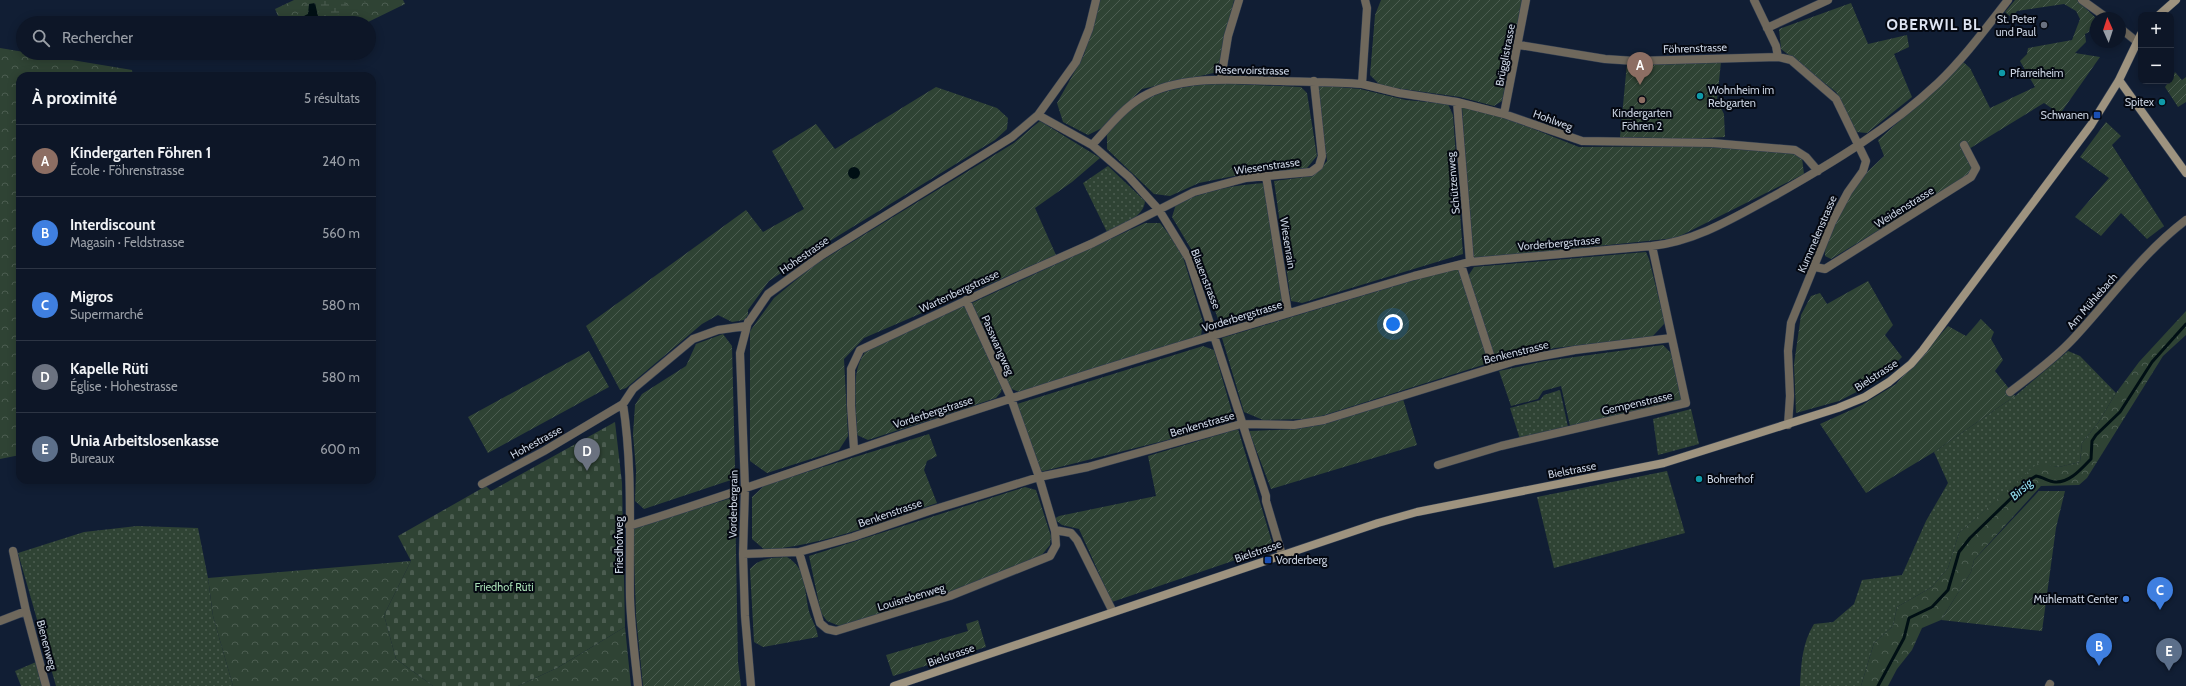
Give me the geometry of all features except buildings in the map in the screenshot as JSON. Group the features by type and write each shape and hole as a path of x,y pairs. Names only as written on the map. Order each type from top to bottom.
{"main road":[{"path":"2162,12 2176,0"},
{"name":"Bielstrasse","path":"894,686 1378,523 1416,512 1664,463 1788,425 1865,397 1889,382 1911,364 2094,120 2119,80 2138,40"},
{"path":"2119,80 2186,172"}],"street":[{"name":"Hohestrasse","path":"482,484 544,451 624,404 633,390 693,338 718,330 746,326 768,294 822,255 1012,137 1038,115 1076,62 1089,29 1096,0"},
{"path":"1221,79 1228,36 1240,0"},
{"path":"1362,84 1366,4 1371,0"},
{"name":"Brügglistrasse","path":"1504,114 1526,0"},
{"path":"1754,0 1776,46 1778,57"},
{"path":"1767,28 1828,0"},
{"path":"1858,145 1882,130 1938,83 1972,46 2008,0"},
{"path":"2082,0 2099,12"},
{"path":"2126,31 2138,37"},
{"name":"Föhrenstrasse","path":"1518,45 1605,59 1635,61 1778,57"},
{"name":"Kummelenstrasse","path":"1778,57 1791,60 1836,99 1866,161 1863,171 1848,192 1832,222 1792,323 1788,350 1790,396 1788,425"},
{"name":"Reservoirstrasse","path":"1092,145 1120,114 1142,97 1167,86 1221,79 1314,81 1362,84"},
{"name":"Wiesenstrasse","path":"1159,210 1194,192 1246,178 1311,172 1319,166 1322,156 1314,81"},
{"name":"Hohlweg","path":"1362,84 1399,93 1457,102 1504,114 1582,142 1712,143 1795,150 1806,157 1818,171"},
{"name":"Schützenweg","path":"1457,102 1470,262"},
{"name":"Blauenstrasse","path":"1038,115 1092,145 1130,177 1159,210 1189,259 1215,335 1241,424 1266,496 1266,501 1282,555"},
{"name":"Vorderbergstrasse","path":"629,526 1011,398 1414,276 1470,262 1652,246 1674,243 1694,237 1735,217 1818,171 1858,145"},
{"name":"Weidenstrasse","path":"1815,267 1825,269 1971,177 1976,168 1964,145"},
{"name":"Wiesenrain","path":"1266,176 1288,313"},
{"name":"Wartenbergstrasse","path":"854,450 851,405 851,369 860,350 966,300 1093,244 1159,210"},
{"name":"Am Mühlebach","path":"2010,392 2071,341 2115,290 2170,232 2186,220"},
{"name":"Gempenstrasse","path":"1438,465 1501,446 1686,403 1652,246"},
{"path":"1461,265 1494,367"},
{"name":"Passwangweg","path":"966,300 1011,398 1039,477"},
{"name":"Vorderbergrain","path":"748,322 740,353 745,488 743,554 747,642 751,686"},
{"name":"Benkenstrasse","path":"743,554 799,552 853,537 929,511 1039,477 1088,468 1241,424 1294,425 1324,420 1515,361 1575,350 1671,338"},
{"name":"Friedhofweg","path":"624,404 631,469 629,526 632,640 638,686"},
{"name":"Louisrebenweg","path":"799,552 820,623 827,629 836,631 950,596 1050,556 1056,545 1055,530 1039,477"},
{"path":"1055,530 1071,533 1077,540 1113,612"},
{"name":"Bienenweg","path":"13,551 26,611 46,686"},
{"name":"Bienenweg","path":"0,621 26,611"}],"green space":[{"path":"294,0 403,0 405,4 376,18 376,16 278,16 275,9"},
{"path":"311,0 345,0 342,2 352,7 354,4 351,0 368,0 335,16 317,16 319,13 315,3 308,8 308,14 305,16 297,16 301,8"},
{"path":"1100,0 1234,0 1218,72 1142,89 1102,128 1088,135 1063,122 1057,103 1084,55"},
{"path":"1381,0 1522,0 1502,101 1494,106 1460,97 1381,86 1370,75 1375,15"},
{"path":"2015,0 2077,0 2090,12 2090,27 2089,32 2085,34 2086,42 2075,53 2100,57 2060,114 2044,103 1964,152 1973,167 1968,176 1831,259 1825,256 1829,236 1839,212 1859,181 1884,156 1878,140 1935,90 1962,61 1970,68 1990,108 2035,87 2020,61 2027,54 2028,48 2072,40 2080,19 2076,11 2064,4 2017,11 2012,18 2005,12"},
{"path":"1851,3 1868,44 1907,35 1909,47 1894,54 1912,97 1867,133 1856,132 1836,92 1781,49 1779,29"},
{"path":"0,48 16,51 16,60 72,60 132,70 132,72 16,72 16,456 0,459"},
{"path":"1721,62 1717,100 1724,114 1725,137 1689,139 1620,137 1627,63"},
{"path":"2175,72 2182,80 2186,77 2186,102 2178,107 2165,87 2167,84 2174,84"},
{"path":"1212,83 1301,87 1307,93 1317,156 1307,168 1249,173 1199,183 1170,196 1154,194 1107,149 1107,133 1135,106 1153,96 1172,90"},
{"path":"1317,85 1360,89 1406,100 1448,104 1453,115 1463,254 1302,303 1291,301 1274,181 1313,176 1327,161"},
{"path":"936,87 997,108 1008,118 1007,129 995,140 833,239 769,281 748,310 748,315 744,320 732,322 718,315 702,324 626,388 620,390 586,326 746,210 763,232 804,209 772,151 816,124 835,149"},
{"path":"1462,107 1511,120 1579,147 1705,146 1791,153 1802,158 1804,174 1676,238 1472,259"},
{"path":"1040,121 1100,158 1072,182 1035,208 1056,255 864,338 844,359 848,436 839,450 767,473 750,461 750,331 774,298 813,266 1014,143"},
{"path":"2106,122 2121,136 2112,145 2164,226 2147,239 2121,213 2101,236 2075,217 2109,178 2080,157"},
{"path":"1108,166 1145,201 1144,207 1136,216 1124,224 1107,232 1083,183"},
{"path":"1264,183 1283,303 1276,312 1228,326 1219,322 1197,259 1172,217 1176,204 1187,199 1219,189"},
{"path":"1145,223 1160,223 1171,237 1178,241 1203,322 1201,336 1019,392 1009,388 972,303"},
{"path":"1646,252 1665,323 1652,337 1555,348 1496,362 1468,276 1474,267"},
{"path":"1458,267 1489,363 1312,419 1263,420 1244,412 1222,338"},
{"path":"1868,281 1893,325 1885,335 1902,357 1878,381 1839,401 1796,413 1794,364 1801,315 1811,296 1820,293 1827,304"},
{"path":"965,305 1002,388 1001,392 996,398 868,440 857,435 855,389 858,366 862,356 869,348"},
{"path":"2186,311 2186,335 2163,356 2087,478 2079,485 2041,486 1974,560 1971,572 1941,620 1922,628 1912,650 1897,669 1888,686 1861,686 1874,643 1893,626 1897,607 1932,587 1948,568 1959,533 2038,463 2059,467 2080,462 2082,443 2098,423 2116,393 2139,362"},
{"path":"1981,319 1994,332 1991,339 2003,360 1995,371 2015,396 1934,452 1866,493 1820,424 1862,405 1896,384 1948,326 1966,336"},
{"path":"723,334 732,346 735,467 731,480 644,509 635,501 636,470 633,434 635,405 642,394 686,366 696,344"},
{"path":"1663,345 1671,353 1682,400 1570,426 1561,386 1543,391 1538,399 1511,406 1499,371 1545,361"},
{"path":"1203,346 1214,350 1232,412 1225,422 1203,431 1040,472 1017,404"},
{"path":"589,351 609,387 488,453 468,417"},
{"path":"2068,351 2080,356 2116,393 2098,423 2082,443 2080,462 2059,467 2038,464 1959,533 1948,568 1932,587 1897,607 1893,626 1874,643 1861,686 1800,686 1805,646 1814,624 1833,622 1854,604 1862,580 1902,575 1926,521 1948,483 1934,452 2015,396"},
{"path":"1560,390 1568,427 1520,439 1510,408 1540,400 1544,395"},
{"path":"1403,399 1417,445 1271,489 1249,431 1297,429 1325,424"},
{"path":"1691,409 1699,444 1658,455 1653,419"},
{"name":"Friedhof Rüti","path":"615,422 622,483 625,627 557,668 518,686 433,686 396,659 384,615 411,561 398,536 486,486 491,491"},
{"path":"1238,429 1272,542 1268,549 1112,602 1079,529 1062,525 1054,519 1059,516 1156,496 1148,456"},
{"path":"929,434 937,456 927,461 924,470 937,503 852,532 809,543 765,550 752,539 752,497 765,485"},
{"path":"1667,471 1685,533 1554,568 1537,497"},
{"path":"1025,487 1036,490 1051,536 1050,545 1041,556 957,590 842,627 827,621 821,613 809,556"},
{"path":"2039,491 2065,491 2056,528 2042,631 1941,620 1971,572 1974,560"},
{"path":"735,497 738,662 741,686 643,686 636,616 633,528"},
{"path":"137,526 198,528 208,578 213,616 233,686 56,686 18,553 84,532"},
{"path":"787,557 799,568 811,617 818,637 763,647 754,642 750,569 762,560"},
{"path":"411,561 384,615 396,659 433,686 233,686 213,616 208,578"},
{"path":"978,620 986,647 893,676 886,655 968,631 966,624"},
{"path":"625,627 631,686 518,686 557,668"},
{"path":"36,662 42,686 21,686 15,671"}],"water":[{"path":"315,3 318,16 304,16 308,14 309,4"},
{"path":"856,167 859,168 859,178 852,179 849,178 848,171 849,168"}],"waterway":[{"name":"Birsig","path":"1878,686 1904,638 1909,618 1932,607 1948,590 1959,552 1970,538 2031,479 2036,476 2053,482 2060,482 2071,478 2084,467 2091,459 2092,441 2096,435 2120,412 2152,362 2186,324"}],"place":[{"name":"St. Peter und Paul","path":"2044,25"},
{"name":"Pfarreiheim","path":"2002,73"},
{"name":"Kindergarten Föhren 1","path":"1640,85"},
{"name":"Wohnheim im Rebgarten","path":"1700,96"},
{"name":"Kindergarten Föhren 2","path":"1642,100"},
{"name":"Spitex","path":"2162,102"},
{"name":"Schwanen","path":"2097,115"},
{"name":"Kapelle Rüti","path":"587,471"},
{"name":"Bohrerhof","path":"1699,479"},
{"name":"Vorderberg","path":"1268,560"},
{"name":"Mühlematt Center","path":"2126,599"},
{"name":"Migros","path":"2160,610"},
{"name":"Interdiscount","path":"2099,666"},
{"name":"Unia Arbeitslosenkasse","path":"2169,671"}],"district":[{"name":"OBERWIL BL","path":"1934,25"}]}
